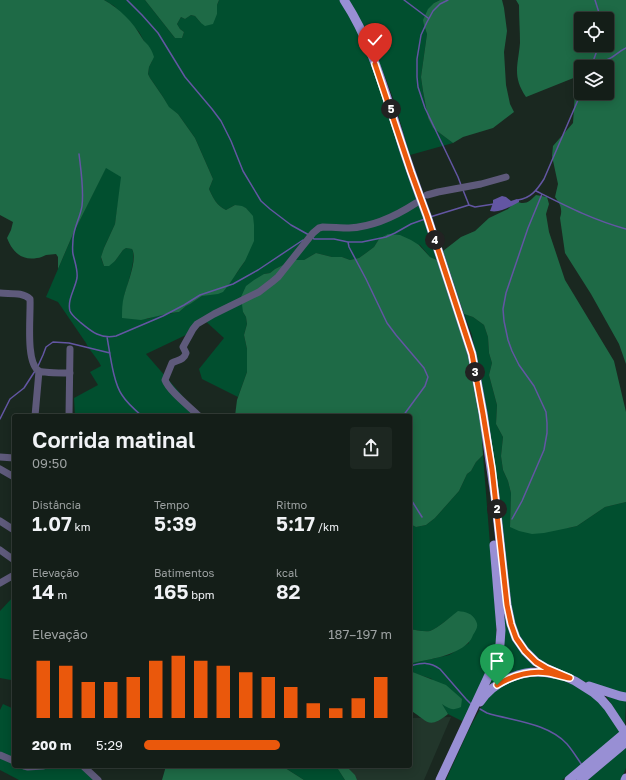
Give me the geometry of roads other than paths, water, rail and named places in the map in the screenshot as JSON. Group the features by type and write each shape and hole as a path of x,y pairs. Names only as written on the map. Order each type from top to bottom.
{"main road":[{"path":"344,0 362,31 370,49 472,354 493,478 507,605 516,638 525,651 536,662 572,680 601,699 626,735"},
{"path":"440,780 495,662 500,644 499,606 493,526 493,478"},
{"path":"465,727 483,697 493,688 510,678 521,674 547,673 626,697"},
{"path":"569,780 626,735"},
{"path":"580,780 626,735"}],"street":[{"path":"427,195 481,184 506,177"},
{"path":"197,414 173,391 165,380 172,363 181,360 186,355 183,347 192,329 208,317 259,292 272,282 278,277 306,242 321,227 351,228 370,224 398,213 416,203"},
{"path":"0,293 21,294 30,299 29,336 33,365 39,371 70,373"},
{"path":"69,414 70,349"},
{"path":"35,414 39,371"},
{"path":"12,458 2,457 0,470 12,476"},
{"path":"0,521 12,529"},
{"path":"0,550 12,559"},
{"path":"0,583 12,576"},
{"path":"0,755 12,761"},
{"path":"85,768 98,780"}],"waterway":[{"path":"127,0 158,33 185,77 221,121 243,171 261,201 291,225 309,235"},
{"path":"404,0 428,18"},
{"path":"448,0 440,4 433,11 421,35 417,59 417,77 418,87 425,108 461,185"},
{"path":"595,0 599,12"},
{"path":"604,60 611,58 626,48"},
{"path":"594,60 596,52"},
{"path":"518,200 523,199 533,193 544,179 578,100"},
{"path":"79,154 83,200 73,239 73,252 77,275 69,307 71,313 88,329 101,336 116,336 163,316 200,295 233,284 258,270 303,240"},
{"path":"463,190 469,205"},
{"path":"536,191 591,217 626,229"},
{"path":"512,519 522,501 544,450 547,423 546,412 534,386 519,365 512,351 508,340 503,309 506,293 528,228 542,194"},
{"path":"430,217 469,205 475,207 494,204"},
{"path":"312,237 314,239 334,239 348,242 362,242 386,237 411,224 425,219"},
{"path":"348,242 349,247 387,323 424,368 428,377 425,386 404,414"},
{"path":"107,337 116,383 126,401 140,414"},
{"path":"38,366 46,347 53,342 69,343 110,353"},
{"path":"0,419 10,399 24,388 35,371"},
{"path":"412,501 422,517"},
{"path":"412,666 425,663 436,666 471,704"},
{"path":"480,709 487,713 530,724 550,731 567,744 582,765"}]}
